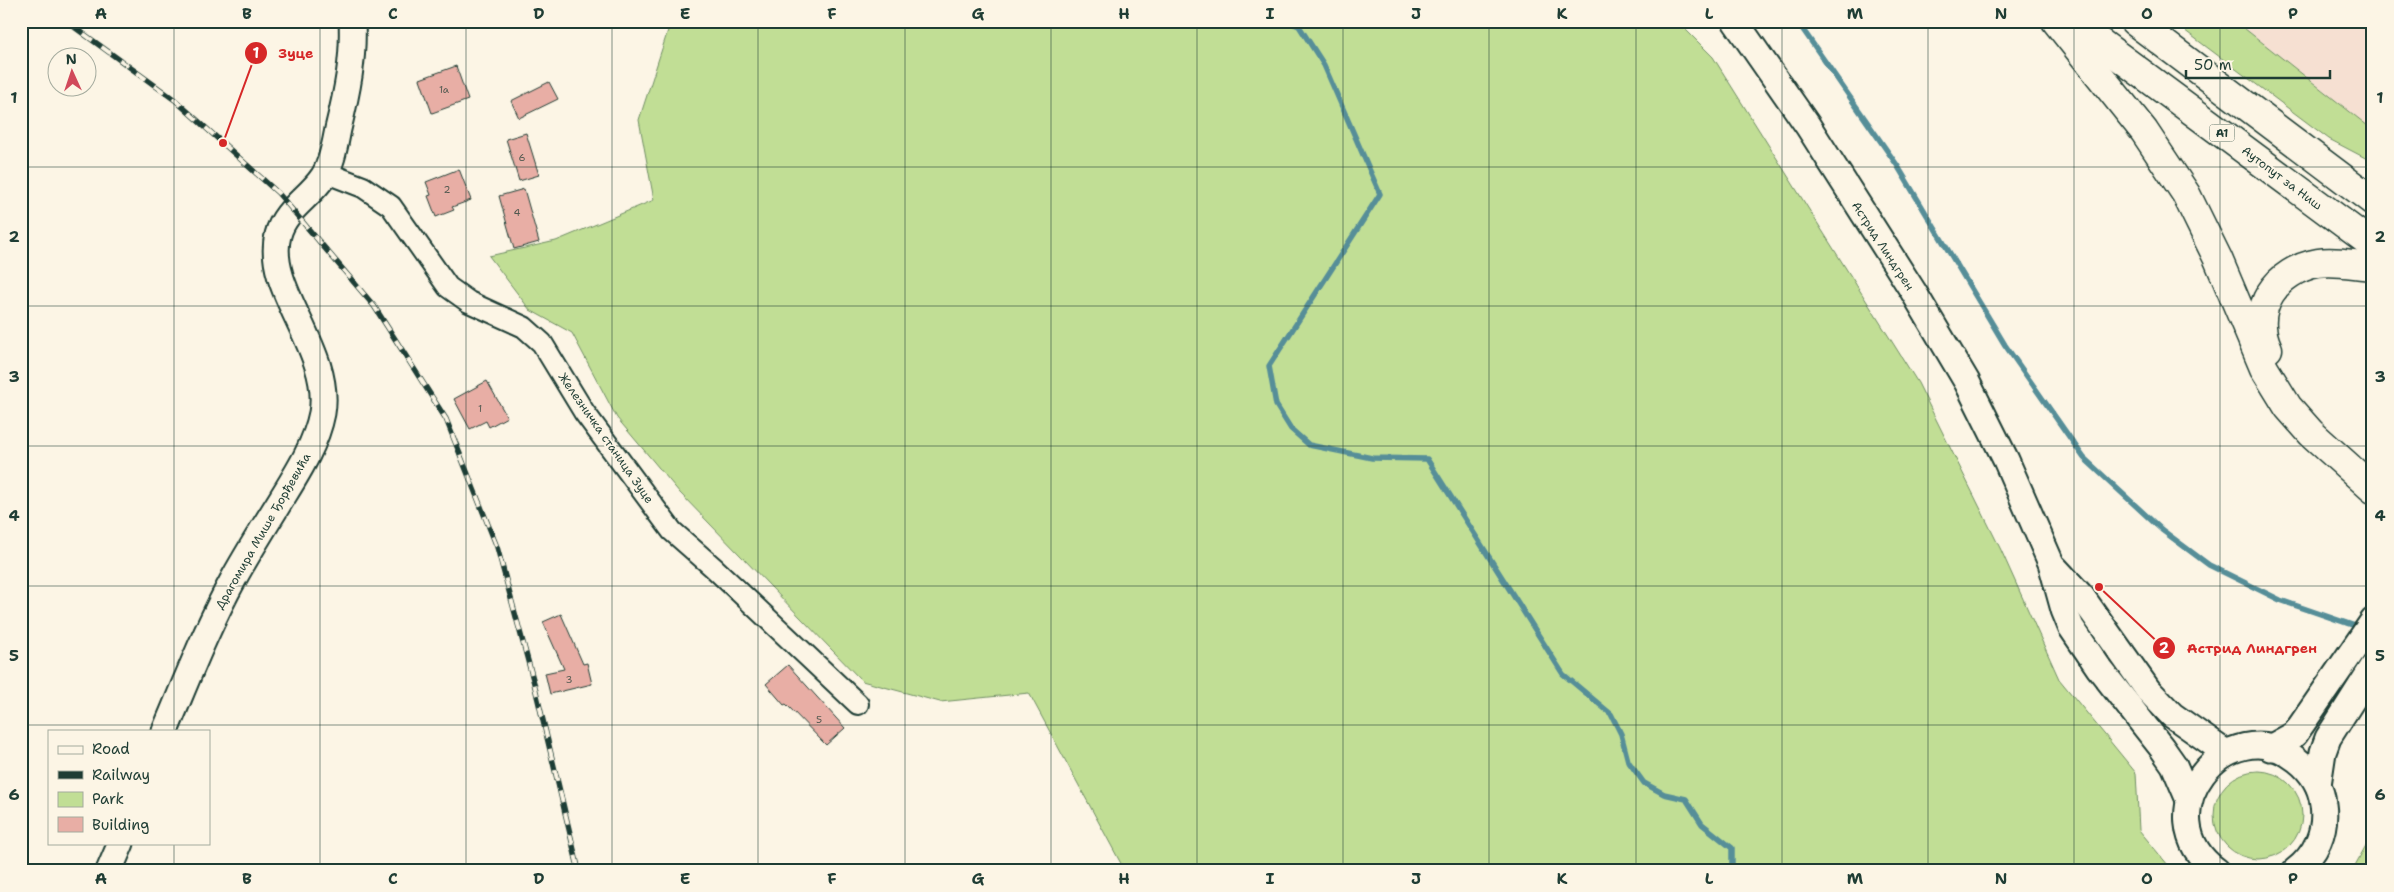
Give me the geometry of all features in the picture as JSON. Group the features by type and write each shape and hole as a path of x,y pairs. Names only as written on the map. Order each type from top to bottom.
{"highway":[{"path":"2056,21 2144,131 2186,194 2218,259 2264,368 2288,407 2310,433 2373,489"},
{"name":"Аутопут за Ниш","path":"2071,21 2373,245"},
{"path":"2134,21 2373,201"},
{"path":"2340,176 2373,185"},
{"path":"2373,266 2328,262 2303,267 2294,271 2273,288 2265,300 2261,322 2265,342 2286,382 2322,422 2373,473"}],"street":[{"name":"Драгомира Мише Ђорђевића","path":"165,730 221,604 301,466 320,420 323,398 317,360 284,283 276,246 282,224 324,175 334,147 353,60 352,21"},
{"name":"Астрид Линдгрен","path":"1735,21 1808,126 1967,382 2006,460 2051,564 2064,610 2071,627 2099,668 2174,765 2189,800"},
{"name":"Железничка станица Зуце","path":"324,175 332,175 376,194 391,206 448,288 469,302 524,327 542,343 584,412 672,531 713,567 858,704"},
{"name":"Астрид Линдгрен","path":"2051,564 2082,597 2148,690 2172,715 2226,753"},
{"path":"2270,748 2296,734 2373,621"},
{"path":"2318,785 2323,752 2328,738 2373,667"},
{"path":"2218,871 2201,855 2193,843 2188,822 2189,800 2198,777 2215,760 2226,753 2248,747 2270,748 2293,757 2311,774 2323,798 2323,827 2312,853 2295,871"},
{"path":"109,871 121,844"}],"shaded area":[{"path":"2235,21 2373,21 2373,130"}],"green space":[{"path":"671,21 1677,21 1713,57 1918,383 2001,550 2059,679 2136,773 2139,830 2173,871 1125,871 1029,693 940,702 862,681 680,493 617,418 572,333 530,310 489,256 556,241 654,200 639,120"},
{"path":"2172,21 2235,21 2373,130 2373,162 2329,139"},
{"path":"2373,755 2373,871 2352,871 2370,838"},
{"path":"2249,771 2267,771 2283,778 2295,790 2302,806 2302,824 2295,840 2283,852 2267,859 2249,859 2233,852 2221,840 2214,824 2214,806 2221,790 2233,778"}],"building":[{"path":"456,66 468,100 432,113 420,79"},
{"path":"549,82 558,99 519,118 511,101"},
{"path":"526,133 539,175 519,181 506,139"},
{"path":"459,169 471,200 452,207 454,210 436,217 428,196 431,195 426,182"},
{"path":"524,189 539,242 514,249 499,196"},
{"path":"487,381 507,417 489,427 486,421 470,429 454,399"},
{"path":"561,614 583,664 587,663 592,684 550,694 545,673 564,669 543,622"},
{"path":"788,665 845,728 826,745 786,704 784,705 766,684"}],"waterway":[{"path":"1286,21 1299,26 1324,65 1380,194 1269,366 1276,405 1291,429 1309,445 1372,458 1427,459 1563,674 1611,714 1621,734 1628,761 1644,783 1664,794 1686,799 1702,824 1732,848 1732,871"},
{"path":"1797,21 1897,165 2005,345 2084,458 2162,530 2209,565 2280,600 2361,628"}],"railway":[{"path":"66,21 175,100 278,193 374,306 446,419 497,547 534,683 579,871"}],"place":[{"name":"Зуце","path":"223,143"},
{"name":"Астрид Линдгрен","path":"2099,587"}]}
